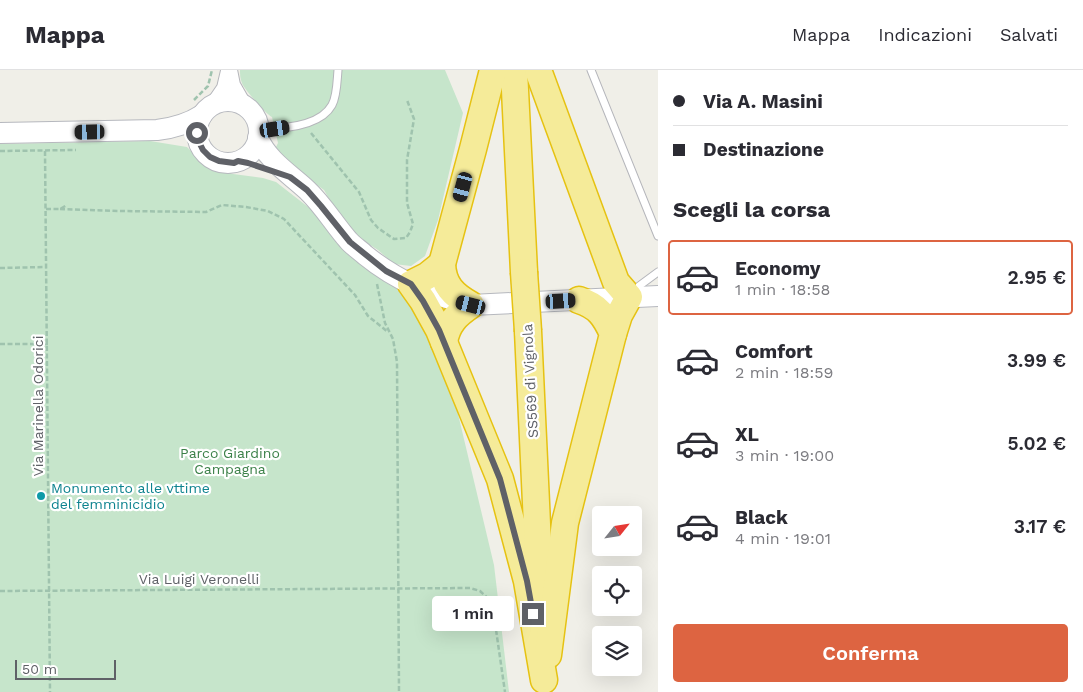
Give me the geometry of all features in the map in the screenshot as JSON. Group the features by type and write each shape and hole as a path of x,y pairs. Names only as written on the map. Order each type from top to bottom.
{"highway":[{"path":"444,342 445,333 453,320 471,305 461,300 449,289 442,274 442,264 493,70"},
{"name":"SS569 di Vignola","path":"514,70 545,686"},
{"path":"538,70 616,282 632,297 619,315 613,334 564,523 545,686"},
{"path":"579,300 593,294 597,290 604,280 610,262"},
{"path":"442,264 427,276 411,284 433,318 444,342 459,384 500,479 527,581 545,686"},
{"path":"579,300 587,302 600,311 613,334"}],"street":[{"path":"0,133 157,130 182,125 191,122 202,107 224,88 229,70"},
{"path":"229,70 233,85 245,106"},
{"path":"202,107 229,101 238,102 245,106 252,112 256,120 262,146 290,177 307,190 350,242 386,271 443,298 471,305 658,296"},
{"path":"202,107 197,133 203,150"},
{"path":"157,130 175,134 191,141 210,157 219,161 234,163 251,152 259,133"},
{"path":"238,161 263,167 290,177"}],"lane":[{"path":"259,133 304,124 320,118 332,105 338,70"},
{"path":"591,70 658,236"},
{"path":"632,297 639,286 658,272"}],"path":[{"path":"202,107 212,70"},
{"path":"304,124 359,192 367,212 375,224 394,239 406,238 413,224 407,203 407,160 414,119 407,100"},
{"name":"Via Marinella Odorici","path":"45,151 50,692"},
{"path":"60,209 67,205"},
{"path":"46,208 206,212 222,205 268,211 284,219 354,295 368,316 390,333"},
{"path":"375,263 380,303 385,323 395,348 398,380 399,692"},
{"path":"0,268 47,267"},
{"path":"0,344 48,344"},
{"name":"Via Luigi Veronelli","path":"0,591 470,588 480,591 490,598 494,608 505,692"}],"green space":[{"path":"240,70 445,70 463,113 438,220 425,256 411,266 394,264 378,250 337,226 332,204 324,190 295,169 275,149 278,143 272,117 260,107 244,86"},
{"name":"Parco Giardino Campagna","path":"150,141 187,147 205,165 233,174 263,178 276,182 353,242 409,278 458,414 494,565 509,692 0,692 0,144"}],"place":[{"name":"Monumento alle vttime del femminicidio","path":"41,496"}],"route":[{"path":"197,133 203,150 210,157 228,163 238,161 248,163 290,177 307,190 350,242 386,271 411,284 423,301 439,330 459,384 500,479 527,581 533,614"}]}
